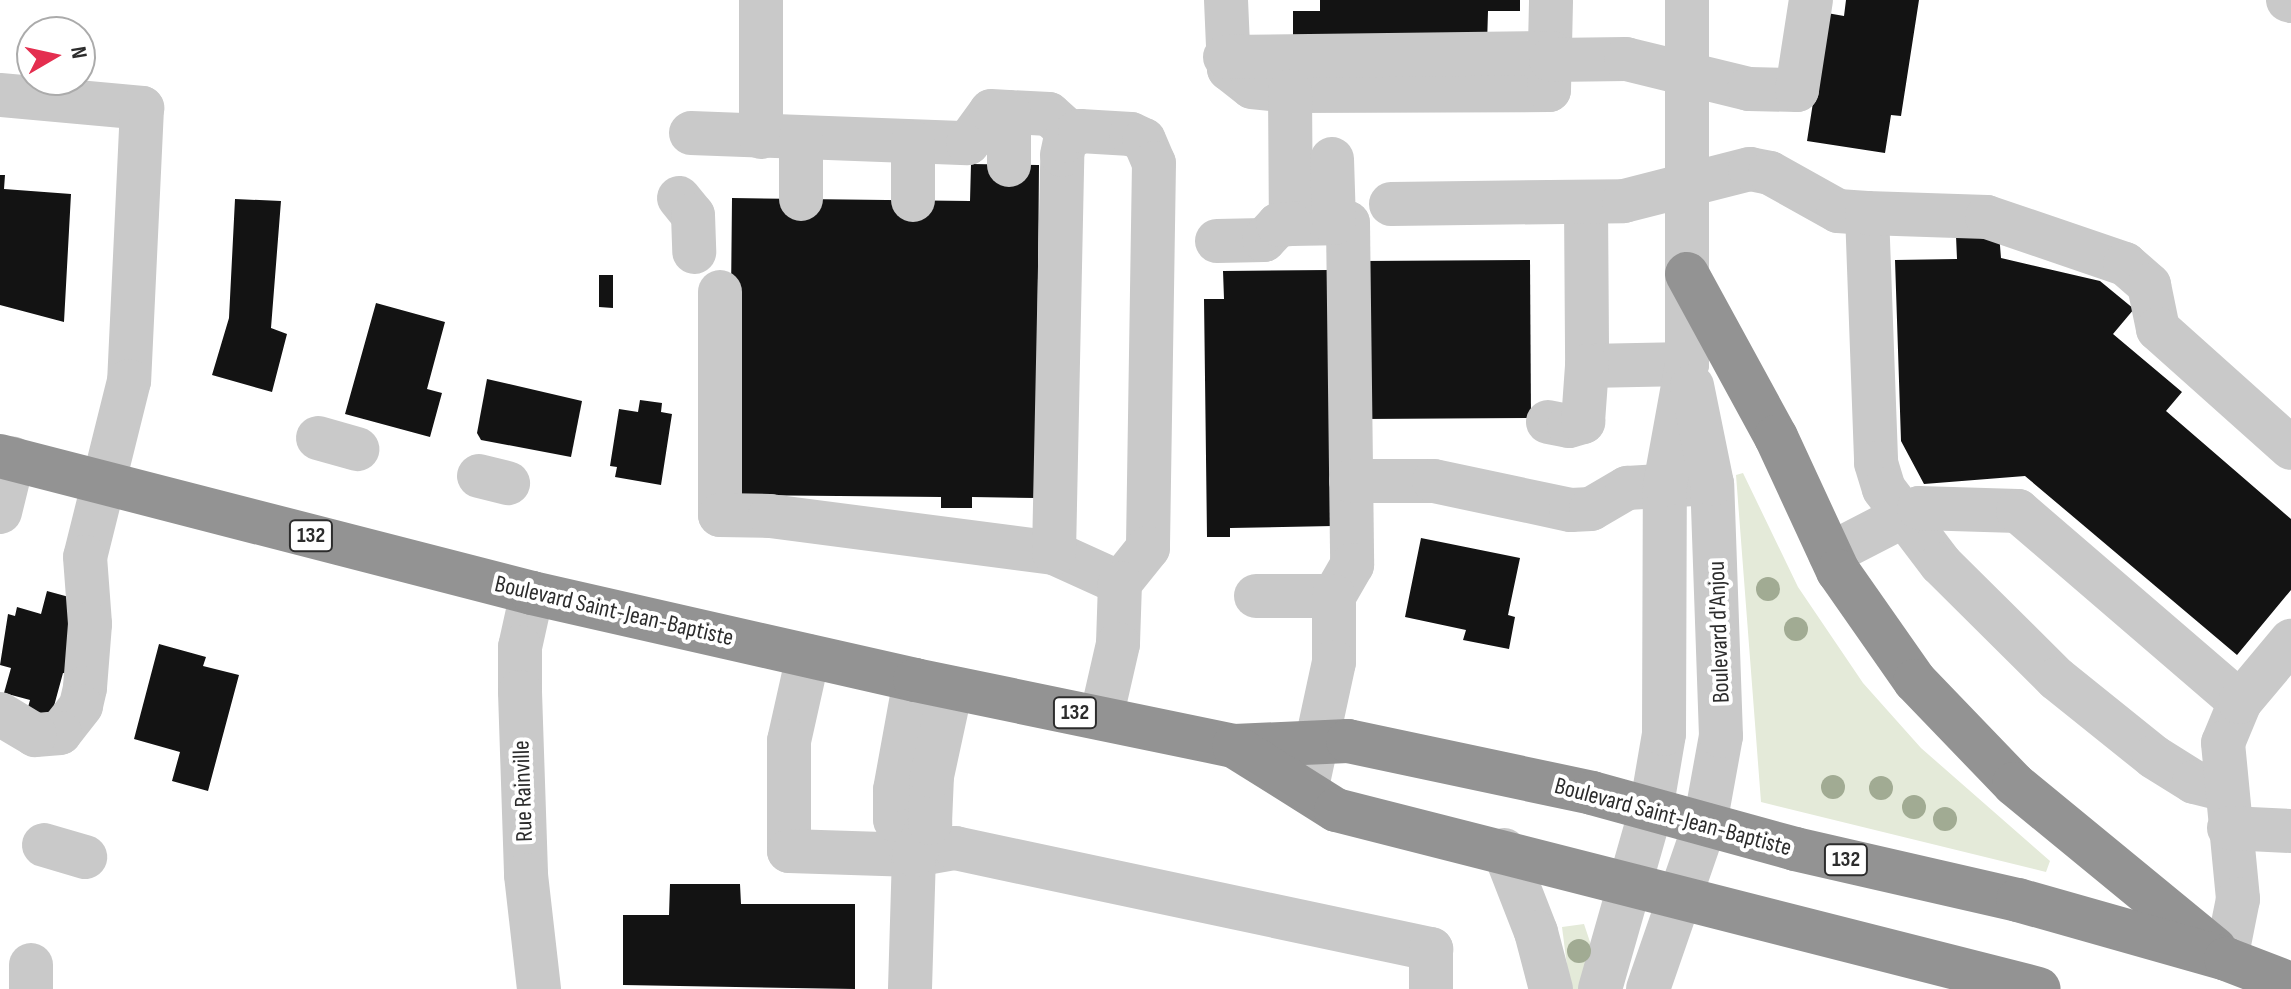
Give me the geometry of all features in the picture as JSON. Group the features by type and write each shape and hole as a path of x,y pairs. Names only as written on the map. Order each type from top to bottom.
{"highway":[{"path":"1687,274 1776,437 1830,554 1901,662 1978,750 2226,959"},
{"name":"Boulevard Saint-Jean-Baptiste","path":"7,458 532,593 933,684 1234,746 1348,741 1651,810 2018,900 2226,959 2291,984"},
{"name":"Boulevard Saint-Jean-Baptiste","path":"1234,746 1336,810 1682,896 1928,976 2039,989"}],"street":[{"path":"761,0 781,138 801,199"},
{"path":"1226,0 1225,57 1229,69 1252,87 1290,91 1549,90 1551,0"},
{"name":"Boulevard d'Anjou","path":"1600,989 1651,810 1664,734 1665,485 1687,364 1687,0"},
{"path":"1225,57 1626,59 1749,89 1806,92 1829,1"},
{"path":"1290,91 1308,233"},
{"path":"0,95 142,108 129,381 85,557 90,624 81,706 70,724 47,736 35,735 0,714"},
{"path":"691,133 968,143 991,111 1057,117 1071,134"},
{"path":"1009,112 1009,165"},
{"path":"1054,553 1062,155 1071,134"},
{"path":"1071,134 1131,134 1144,140 1154,163 1148,548 1120,583 1118,644 1101,718"},
{"path":"913,142 913,200"},
{"path":"1308,233 1332,159"},
{"path":"1391,204 1624,201 1750,169 1770,173 1838,211 1987,217 2125,264 2149,285 2158,329 2291,448"},
{"path":"679,198 693,215 694,252"},
{"path":"1548,422 1569,426 1583,422 1587,366 1586,203"},
{"path":"1867,213 1876,463 1884,489 1900,515 1941,564 2057,679 2154,757 2194,782 2227,809 2290,827"},
{"path":"1217,241 1264,240 1278,225 1308,233 1348,223 1352,565 1334,596 1334,662 1306,791"},
{"path":"720,292 720,515 770,516 1054,553 1120,583"},
{"path":"1587,366 1687,364"},
{"name":"Boulevard d'Anjou","path":"1648,989 1705,824 1716,782 1722,710 1712,484 1687,364"},
{"path":"0,512 7,458"},
{"path":"1351,481 1434,481 1571,510 1591,509 1627,488 1712,484"},
{"path":"1830,554 1900,515 1947,505 2029,517 2240,702"},
{"name":"Rue Rainville","path":"532,593 519,670 526,875 539,989"},
{"path":"1256,596 1334,596"},
{"path":"2226,959 2238,899 2223,743 2240,702 2291,641"},
{"path":"808,656 789,741 789,851 914,855 955,848 1431,949 1431,989"},
{"path":"910,989 914,855 930,823 933,684"},
{"path":"44,845 85,857"},
{"path":"1504,850 1536,932 1551,989"}],"green space":[{"path":"1743,473 1798,587 1863,683 1921,748 2050,861 2046,872 1761,802 1736,475"},
{"path":"1584,924 1593,951 1582,989 1570,989 1562,927"}],"building":[{"path":"1320,0 1520,0 1520,11 1488,11 1487,45 1293,43 1293,11 1320,11"},
{"path":"1846,0 1919,0 1901,116 1891,115 1885,153 1807,141 1827,13 1844,16"},
{"path":"971,164 1039,165 1036,498 972,497 972,508 941,508 941,497 729,495 732,198 970,201"},
{"path":"0,175 5,175 4,189 71,194 64,322 0,305"},
{"path":"235,199 281,201 271,328 287,334 272,392 212,375 229,318"},
{"path":"1999,233 2001,258 2100,281 2134,309 2113,334 2182,392 2166,411 2291,519 2291,590 2237,655 2025,476 1924,484 1901,441 1895,260 1957,259 1956,236"},
{"path":"1530,260 1531,418 1363,419 1362,261"},
{"path":"1330,270 1333,526 1230,528 1230,537 1207,537 1204,299 1224,299 1223,271"},
{"path":"599,275 613,275 613,308 599,307"},
{"path":"376,303 445,322 427,389 442,393 430,437 345,414"},
{"path":"487,379 582,401 571,457 481,440 477,433"},
{"path":"640,400 662,403 661,412 672,414 661,485 615,477 617,467 610,466 619,409 638,412"},
{"path":"1421,538 1520,558 1508,615 1515,617 1509,649 1463,640 1466,630 1405,617"},
{"path":"47,591 80,600 71,674 63,673 51,717 27,711 30,700 4,693 11,668 0,665 8,614 15,616 17,607 41,614"},
{"path":"159,644 206,657 203,666 239,675 208,791 172,781 180,752 134,739"},
{"path":"670,884 740,884 741,904 855,904 855,989 623,985 623,915 669,915"}]}
